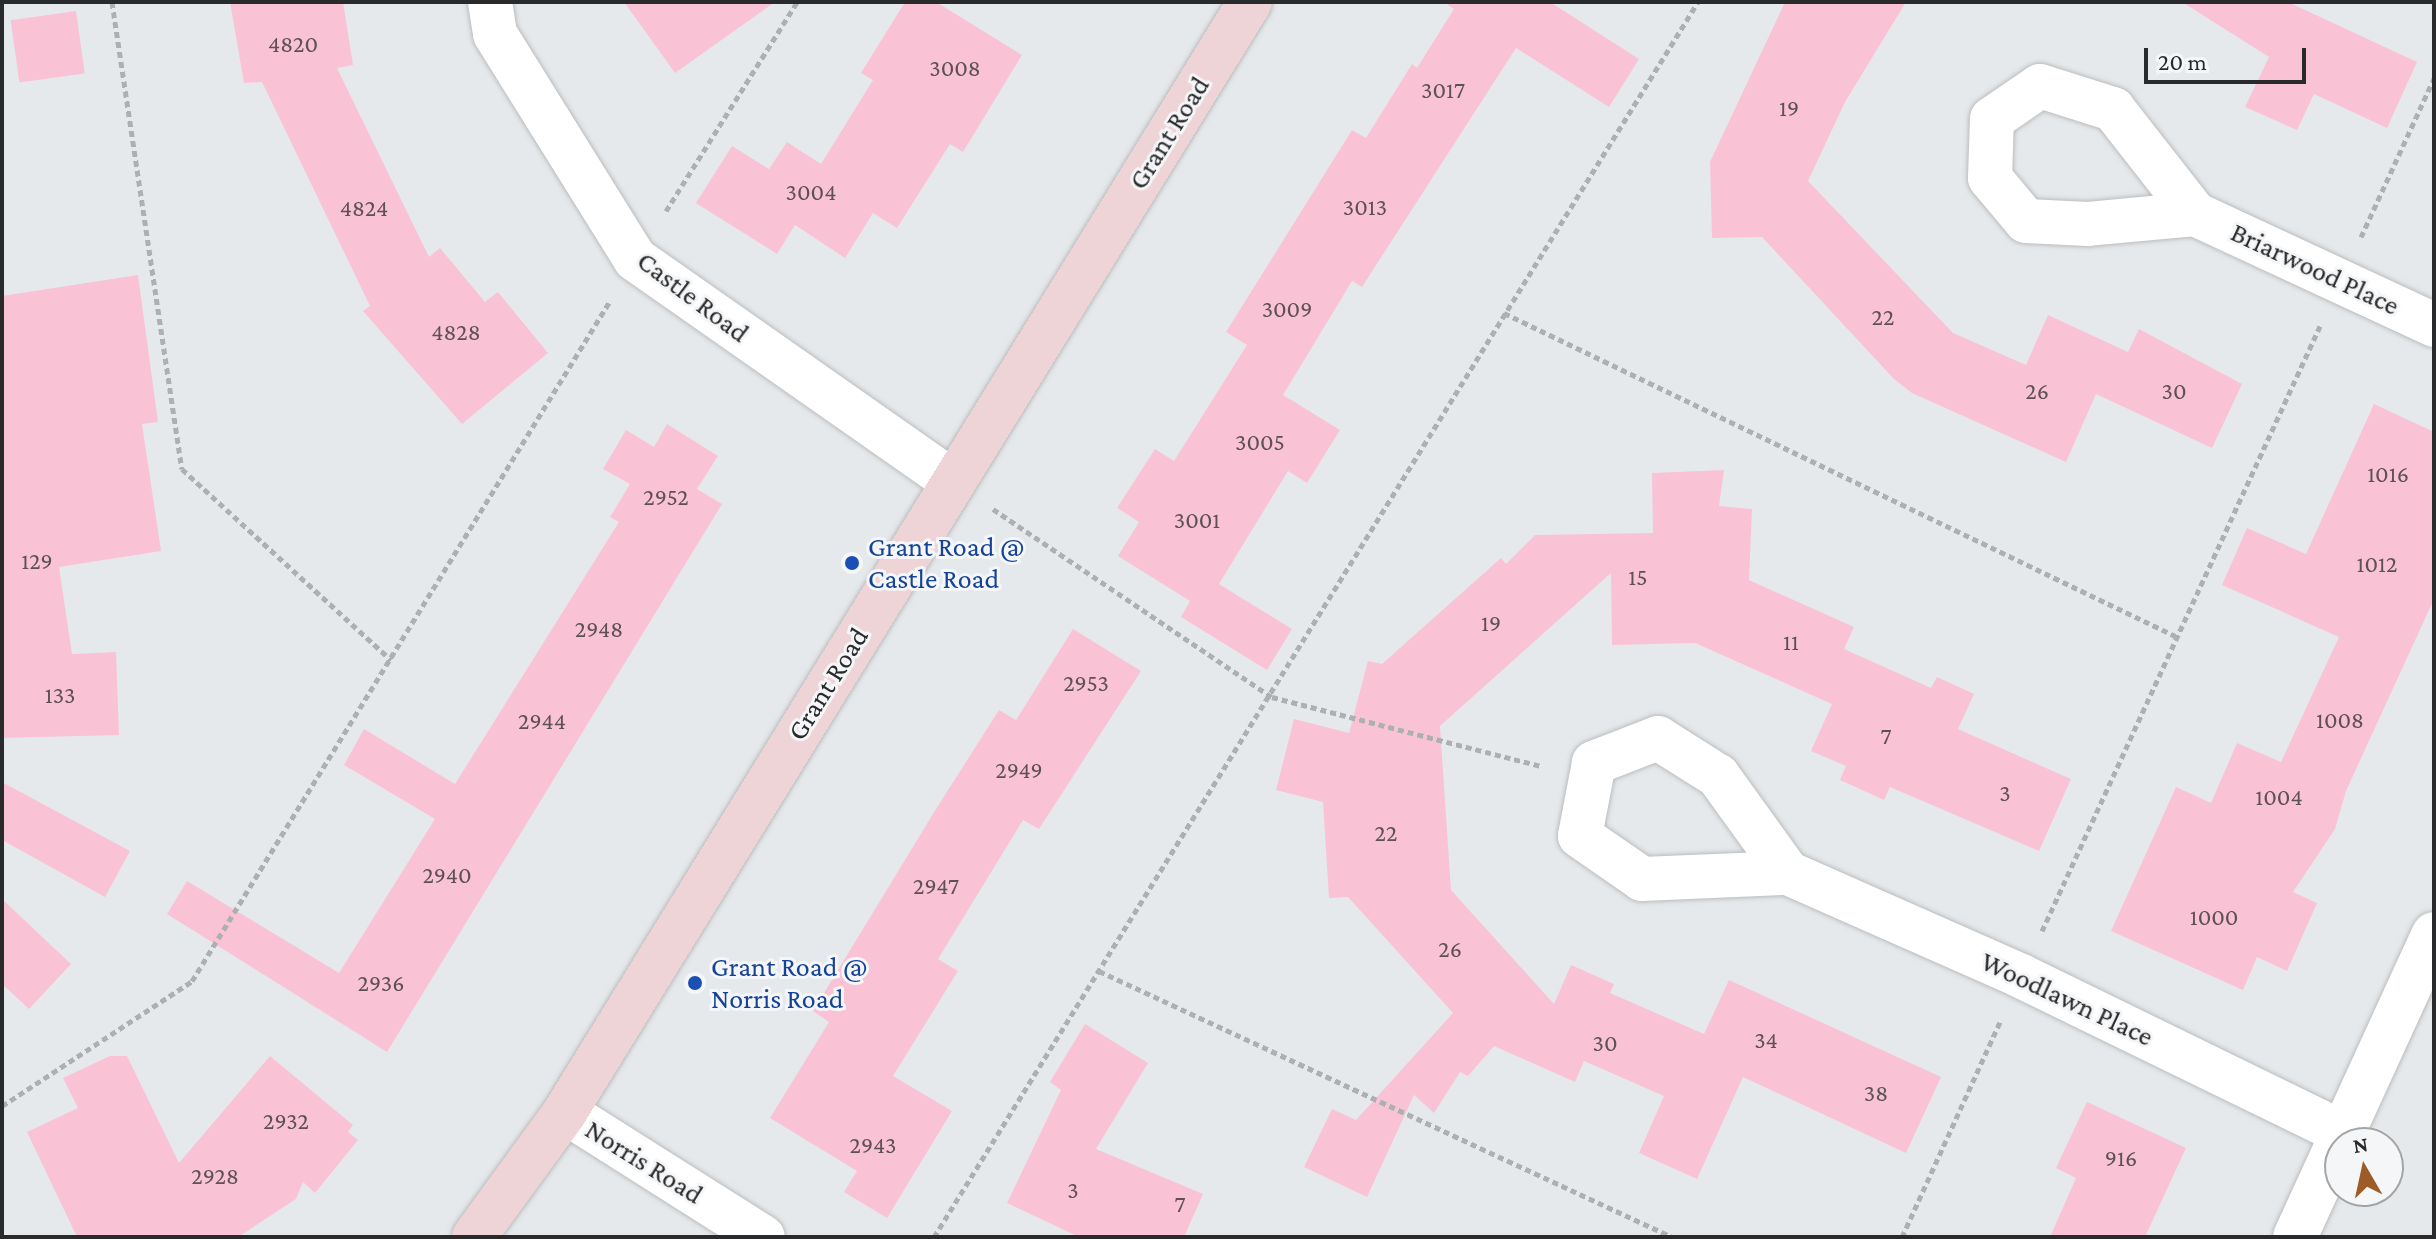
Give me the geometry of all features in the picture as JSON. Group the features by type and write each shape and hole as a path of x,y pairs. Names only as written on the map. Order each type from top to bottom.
{"street":[{"name":"Castle Road","path":"490,2 495,34 635,259 953,482"},
{"name":"Grant Road","path":"474,1237 565,1112 1250,2"},
{"name":"Briarwood Place","path":"2195,214 2088,224 2026,221 1990,178 1992,119 2040,86 2113,109 2195,214 2341,279 2434,325"},
{"path":"1593,779 1594,763 1658,738 1718,776 1788,873"},
{"name":"Woodlawn Place","path":"1593,779 1580,836 1642,879 1788,873 2021,976 2331,1127"},
{"path":"2346,1127 2434,934"},
{"name":"Norris Road","path":"565,1112 763,1237"},
{"path":"2295,1237 2324,1174"}],"path":[{"path":"112,2 182,469 391,660"},
{"path":"2,1106 192,981 635,259 797,2"},
{"path":"934,1237 1272,697 1504,313 1698,2"},
{"path":"1902,1237 2175,636 2434,78"},
{"path":"1504,313 2175,636"},
{"path":"953,482 1272,697 1593,779"},
{"path":"1099,971 1672,1237"}],"building":[{"path":"230,2 343,2 353,65 337,68 429,257 440,248 485,302 498,292 548,353 462,424 363,311 370,306 262,82 244,83"},
{"path":"624,2 775,2 675,73"},
{"path":"905,2 936,2 1022,55 963,152 950,144 897,228 873,213 845,258 795,225 777,254 696,203 732,146 769,169 787,142 821,164 873,80 861,73"},
{"path":"1444,2 1550,2 1639,59 1609,107 1516,48 1362,287 1352,281 1283,395 1340,430 1307,483 1288,471 1219,584 1292,629 1267,670 1181,617 1190,601 1118,556 1139,522 1117,508 1155,449 1174,461 1247,345 1226,332 1352,130 1366,138 1412,64 1417,68 1454,9"},
{"path":"1785,2 1906,2 1845,102 1808,181 1953,333 2026,365 2048,315 2128,352 2139,329 2242,384 2212,448 2096,394 2066,462 1912,393 1894,379 1762,237 1712,238 1710,162"},
{"path":"2182,2 2288,2 2417,62 2387,128 2314,94 2297,130 2245,107 2269,57"},
{"path":"76,11 85,73 19,83 11,20"},
{"path":"138,275 158,422 142,424 161,551 59,567 72,654 116,652 119,735 2,738 2,296"},
{"path":"2374,404 2434,432 2434,599 2346,791 2335,829 2293,892 2317,903 2287,971 2257,957 2243,990 2111,931 2176,787 2211,803 2237,743 2281,762 2339,637 2222,585 2247,528 2306,554"},
{"path":"667,424 718,456 697,489 722,504 387,1052 167,914 187,881 339,973 435,819 344,765 364,729 455,784 619,522 610,517 630,484 603,469 626,430 654,447"},
{"path":"1724,470 1719,506 1752,509 1749,580 1854,627 1844,649 1931,688 1937,677 1974,694 1958,729 2071,779 2039,851 1890,787 1884,800 1840,780 1846,766 1811,751 1832,704 1695,643 1612,645 1611,573 1440,726 1451,890 1554,1004 1571,965 1614,984 1610,993 1704,1034 1729,980 1941,1077 1906,1153 1743,1077 1697,1179 1639,1153 1664,1096 1584,1061 1575,1082 1494,1046 1468,1076 1460,1072 1434,1113 1414,1095 1367,1197 1304,1167 1332,1109 1356,1120 1453,1013 1348,897 1329,898 1323,802 1276,790 1294,719 1349,733 1368,661 1382,664 1501,558 1506,564 1535,535 1653,533 1652,473"},
{"path":"1073,629 1141,671 1039,829 1023,820 938,959 958,971 893,1076 952,1111 887,1218 844,1192 857,1171 770,1118 829,1022 813,1011 936,809 999,710 1016,720"},
{"path":"2,782 130,851 105,897 2,840"},
{"path":"2,899 71,964 29,1009 2,984"},
{"path":"1085,1024 1148,1063 1096,1149 1203,1194 1184,1237 1079,1237 1007,1203 1061,1090 1050,1082"},
{"path":"110,1056 127,1056 179,1163 270,1056 353,1125 348,1132 358,1140 315,1193 303,1182 296,1199 238,1237 77,1237 27,1132 78,1108 63,1078"},
{"path":"2087,1102 2186,1148 2145,1237 2050,1237 2076,1178 2056,1168"}],"place":[{"name":"Grant Road @ Castle Road","path":"852,563"},
{"name":"Grant Road @ Norris Road","path":"695,983"}]}
